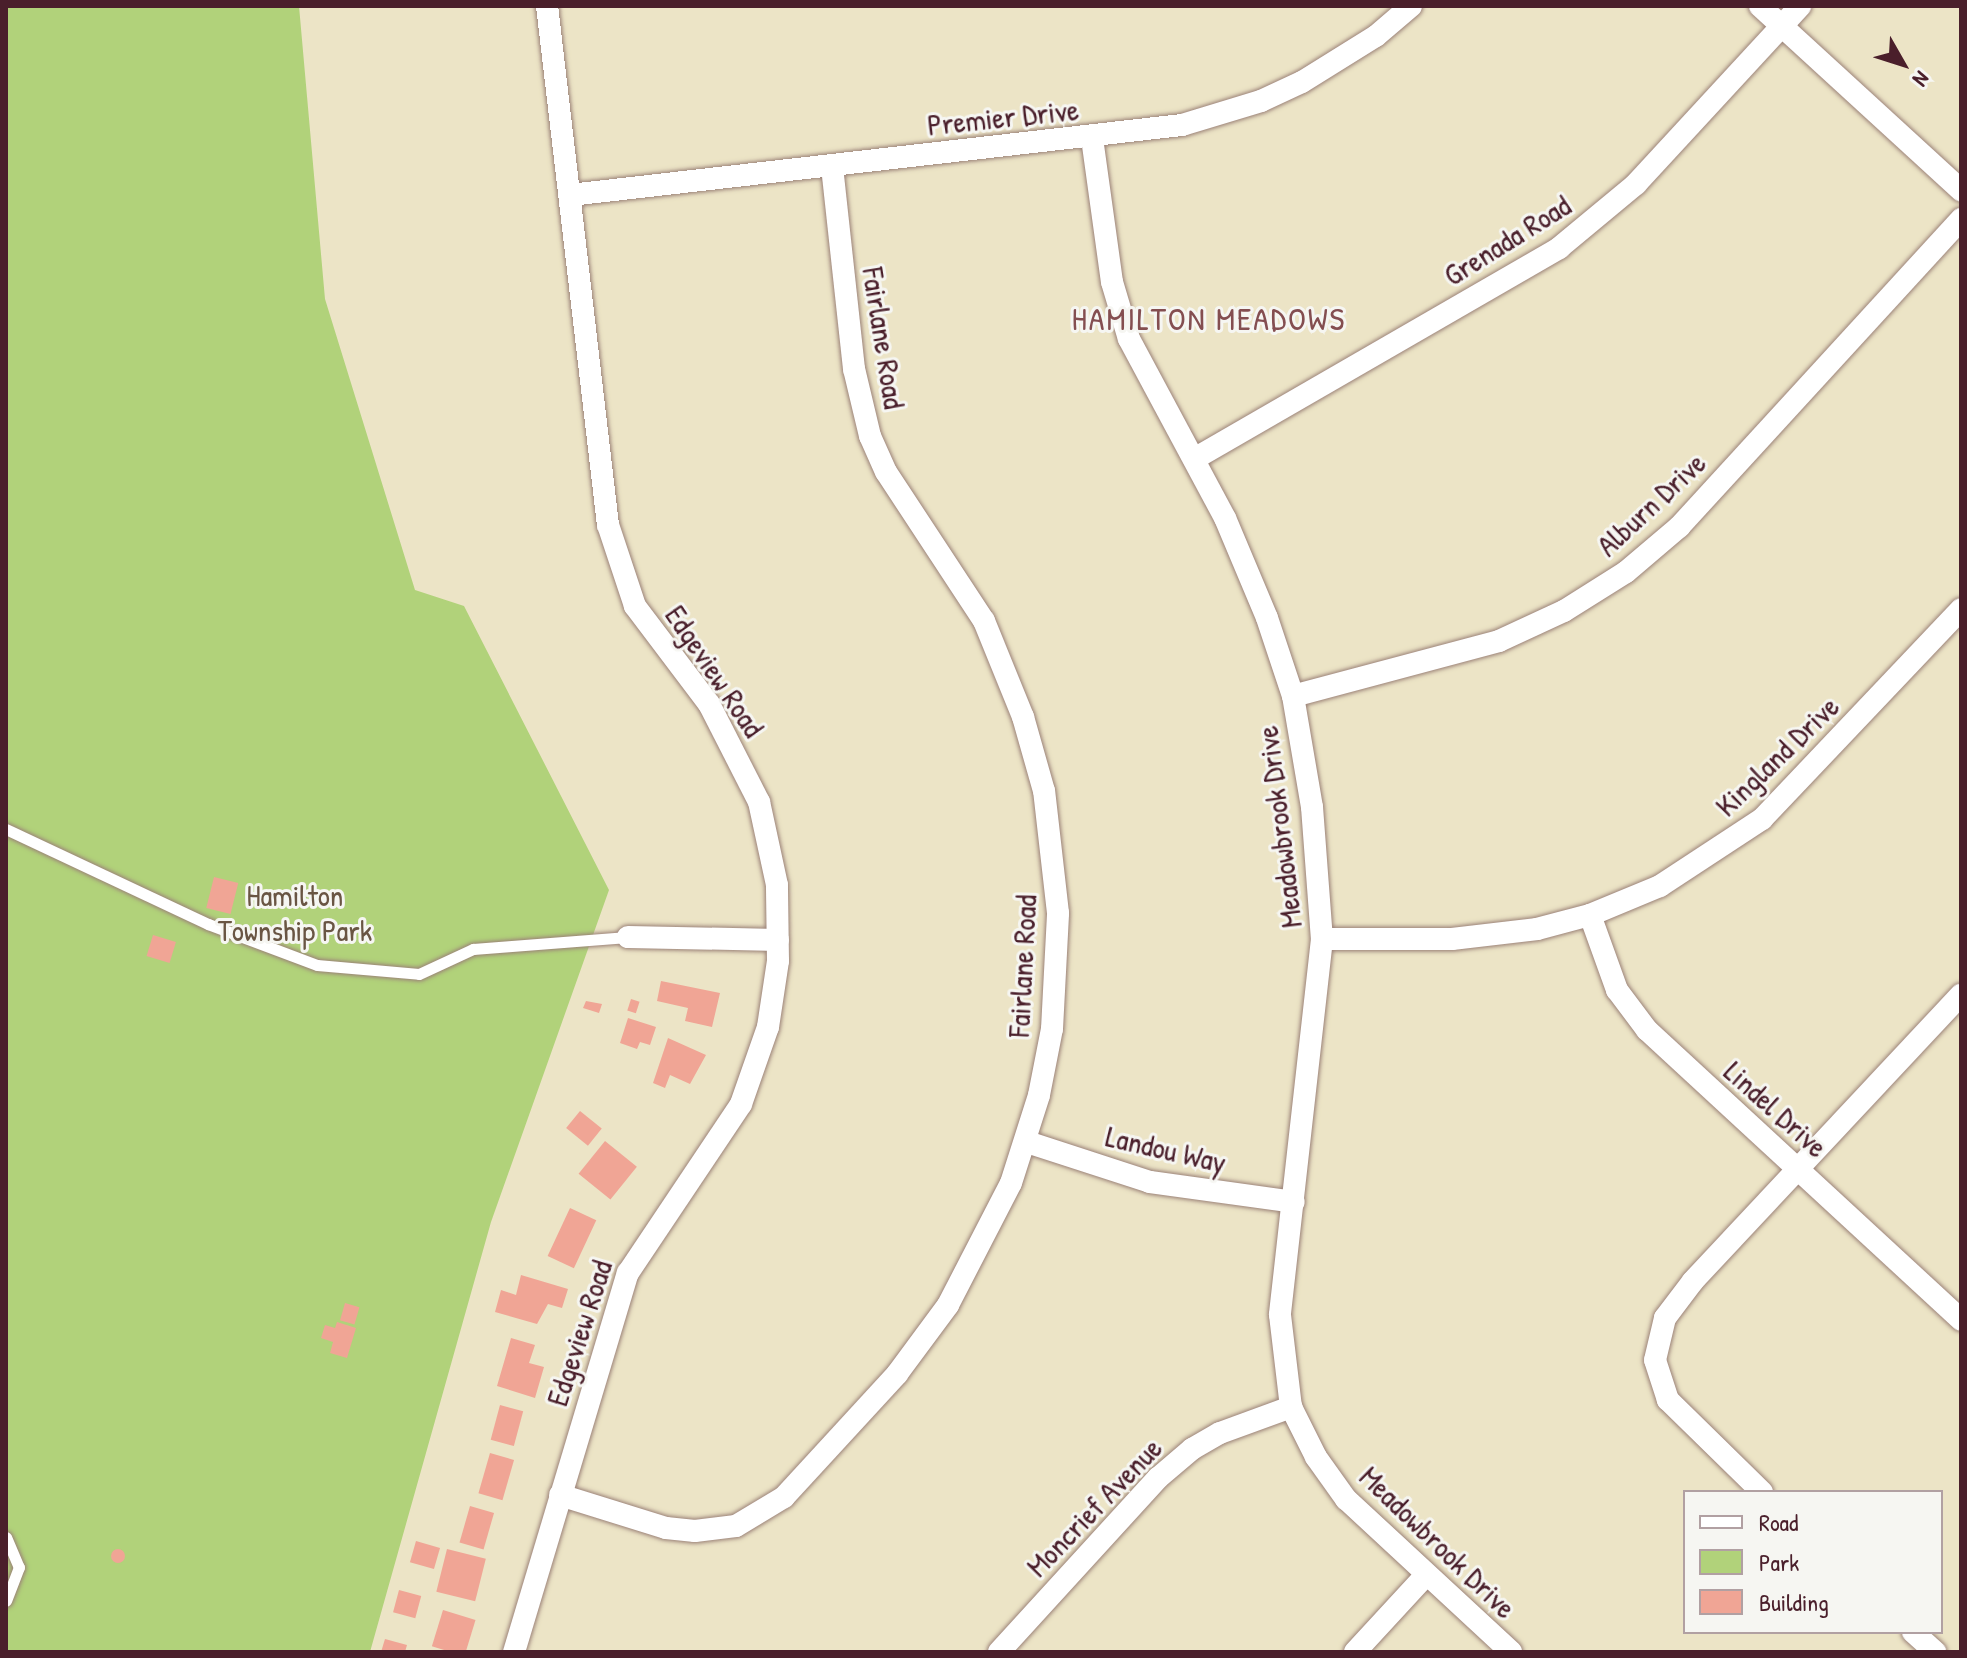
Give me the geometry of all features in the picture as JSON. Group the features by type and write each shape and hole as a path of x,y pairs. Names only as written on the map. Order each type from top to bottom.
{"street":[{"name":"Edgeview Road","path":"514,1652 634,1258 723,1136 751,1077 768,1027 778,940 773,857 744,766 709,704 655,638 619,568 608,525 547,6"},
{"name":"Premier Drive","path":"570,195 1092,138 1182,125 1261,101 1331,66 1411,6"},
{"path":"1760,6 1961,190"},
{"name":"Grenada Road","path":"1194,459 1559,248 1636,184 1800,6"},
{"name":"Meadowbrook Drive","path":"1092,138 1112,282 1129,339 1194,459 1244,561 1293,696 1317,844 1322,939 1280,1315 1291,1407 1338,1489 1511,1652"},
{"name":"Fairlane Road","path":"560,1495 666,1528 695,1531 736,1526 773,1506 897,1374 948,1305 998,1213 1027,1142 1050,1043 1057,979 1056,880 1044,791 1023,717 984,621 886,472 870,436 854,369 832,166"},
{"name":"Alburn Drive","path":"1293,696 1499,641 1554,617 1626,572 1679,527 1961,219"},
{"name":"Kingland Drive","path":"1322,939 1474,937 1590,915 1660,886 1762,819 1961,609"},
{"name":"Lindel Drive","path":"1590,915 1617,990 1647,1030 1961,1320"},
{"path":"628,937 778,940"},
{"path":"1760,1490 1674,1409 1657,1373 1656,1349 1672,1307 1961,995"},
{"name":"Landou Way","path":"1027,1142 1150,1182 1294,1202"},
{"name":"Moncrief Avenue","path":"999,1652 1158,1478 1192,1449 1220,1433 1291,1407"},
{"path":"1355,1652 1426,1575"},
{"path":"1915,1634 1935,1652"}],"lane":[{"path":"6,829 208,924 317,965 419,974 473,949 628,937"},
{"path":"6,1537 19,1567 6,1601"}],"green space":[{"name":"Hamilton Township Park","path":"8,6 299,6 325,299 415,590 464,606 609,890 491,1222 370,1652 6,1652"}],"building":[{"path":"214,877 238,883 231,914 206,908"},
{"path":"153,935 176,942 170,963 147,956"},
{"path":"661,981 720,993 712,1027 685,1021 688,1008 657,1001"},
{"path":"631,999 640,1002 636,1013 627,1010"},
{"path":"586,1001 602,1004 599,1013 583,1008"},
{"path":"628,1018 656,1027 650,1045 640,1042 637,1049 620,1043"},
{"path":"668,1038 706,1055 690,1084 670,1075 665,1088 653,1083"},
{"path":"580,1111 602,1129 588,1146 566,1128"},
{"path":"605,1141 637,1167 610,1199 579,1174"},
{"path":"570,1208 596,1220 574,1268 548,1256"},
{"path":"521,1275 568,1289 562,1308 548,1304 537,1324 495,1312 501,1290 516,1295"},
{"path":"345,1303 359,1307 354,1324 340,1320"},
{"path":"337,1322 356,1328 347,1358 330,1353 333,1342 321,1338 325,1325 335,1328"},
{"path":"511,1338 535,1345 529,1363 544,1367 535,1398 497,1386"},
{"path":"500,1405 523,1411 514,1446 491,1440"},
{"path":"490,1453 514,1460 502,1500 478,1493"},
{"path":"470,1506 494,1513 484,1549 460,1543"},
{"path":"416,1541 440,1548 434,1569 410,1562"},
{"path":"118,1549 125,1556 118,1563 111,1556"},
{"path":"447,1549 486,1559 475,1601 436,1592"},
{"path":"399,1590 421,1596 415,1618 393,1612"},
{"path":"443,1610 476,1620 466,1652 450,1652 432,1646"},
{"path":"385,1639 407,1645 405,1652 381,1652"}],"district":[{"name":"HAMILTON MEADOWS","path":"1209,319"}]}
